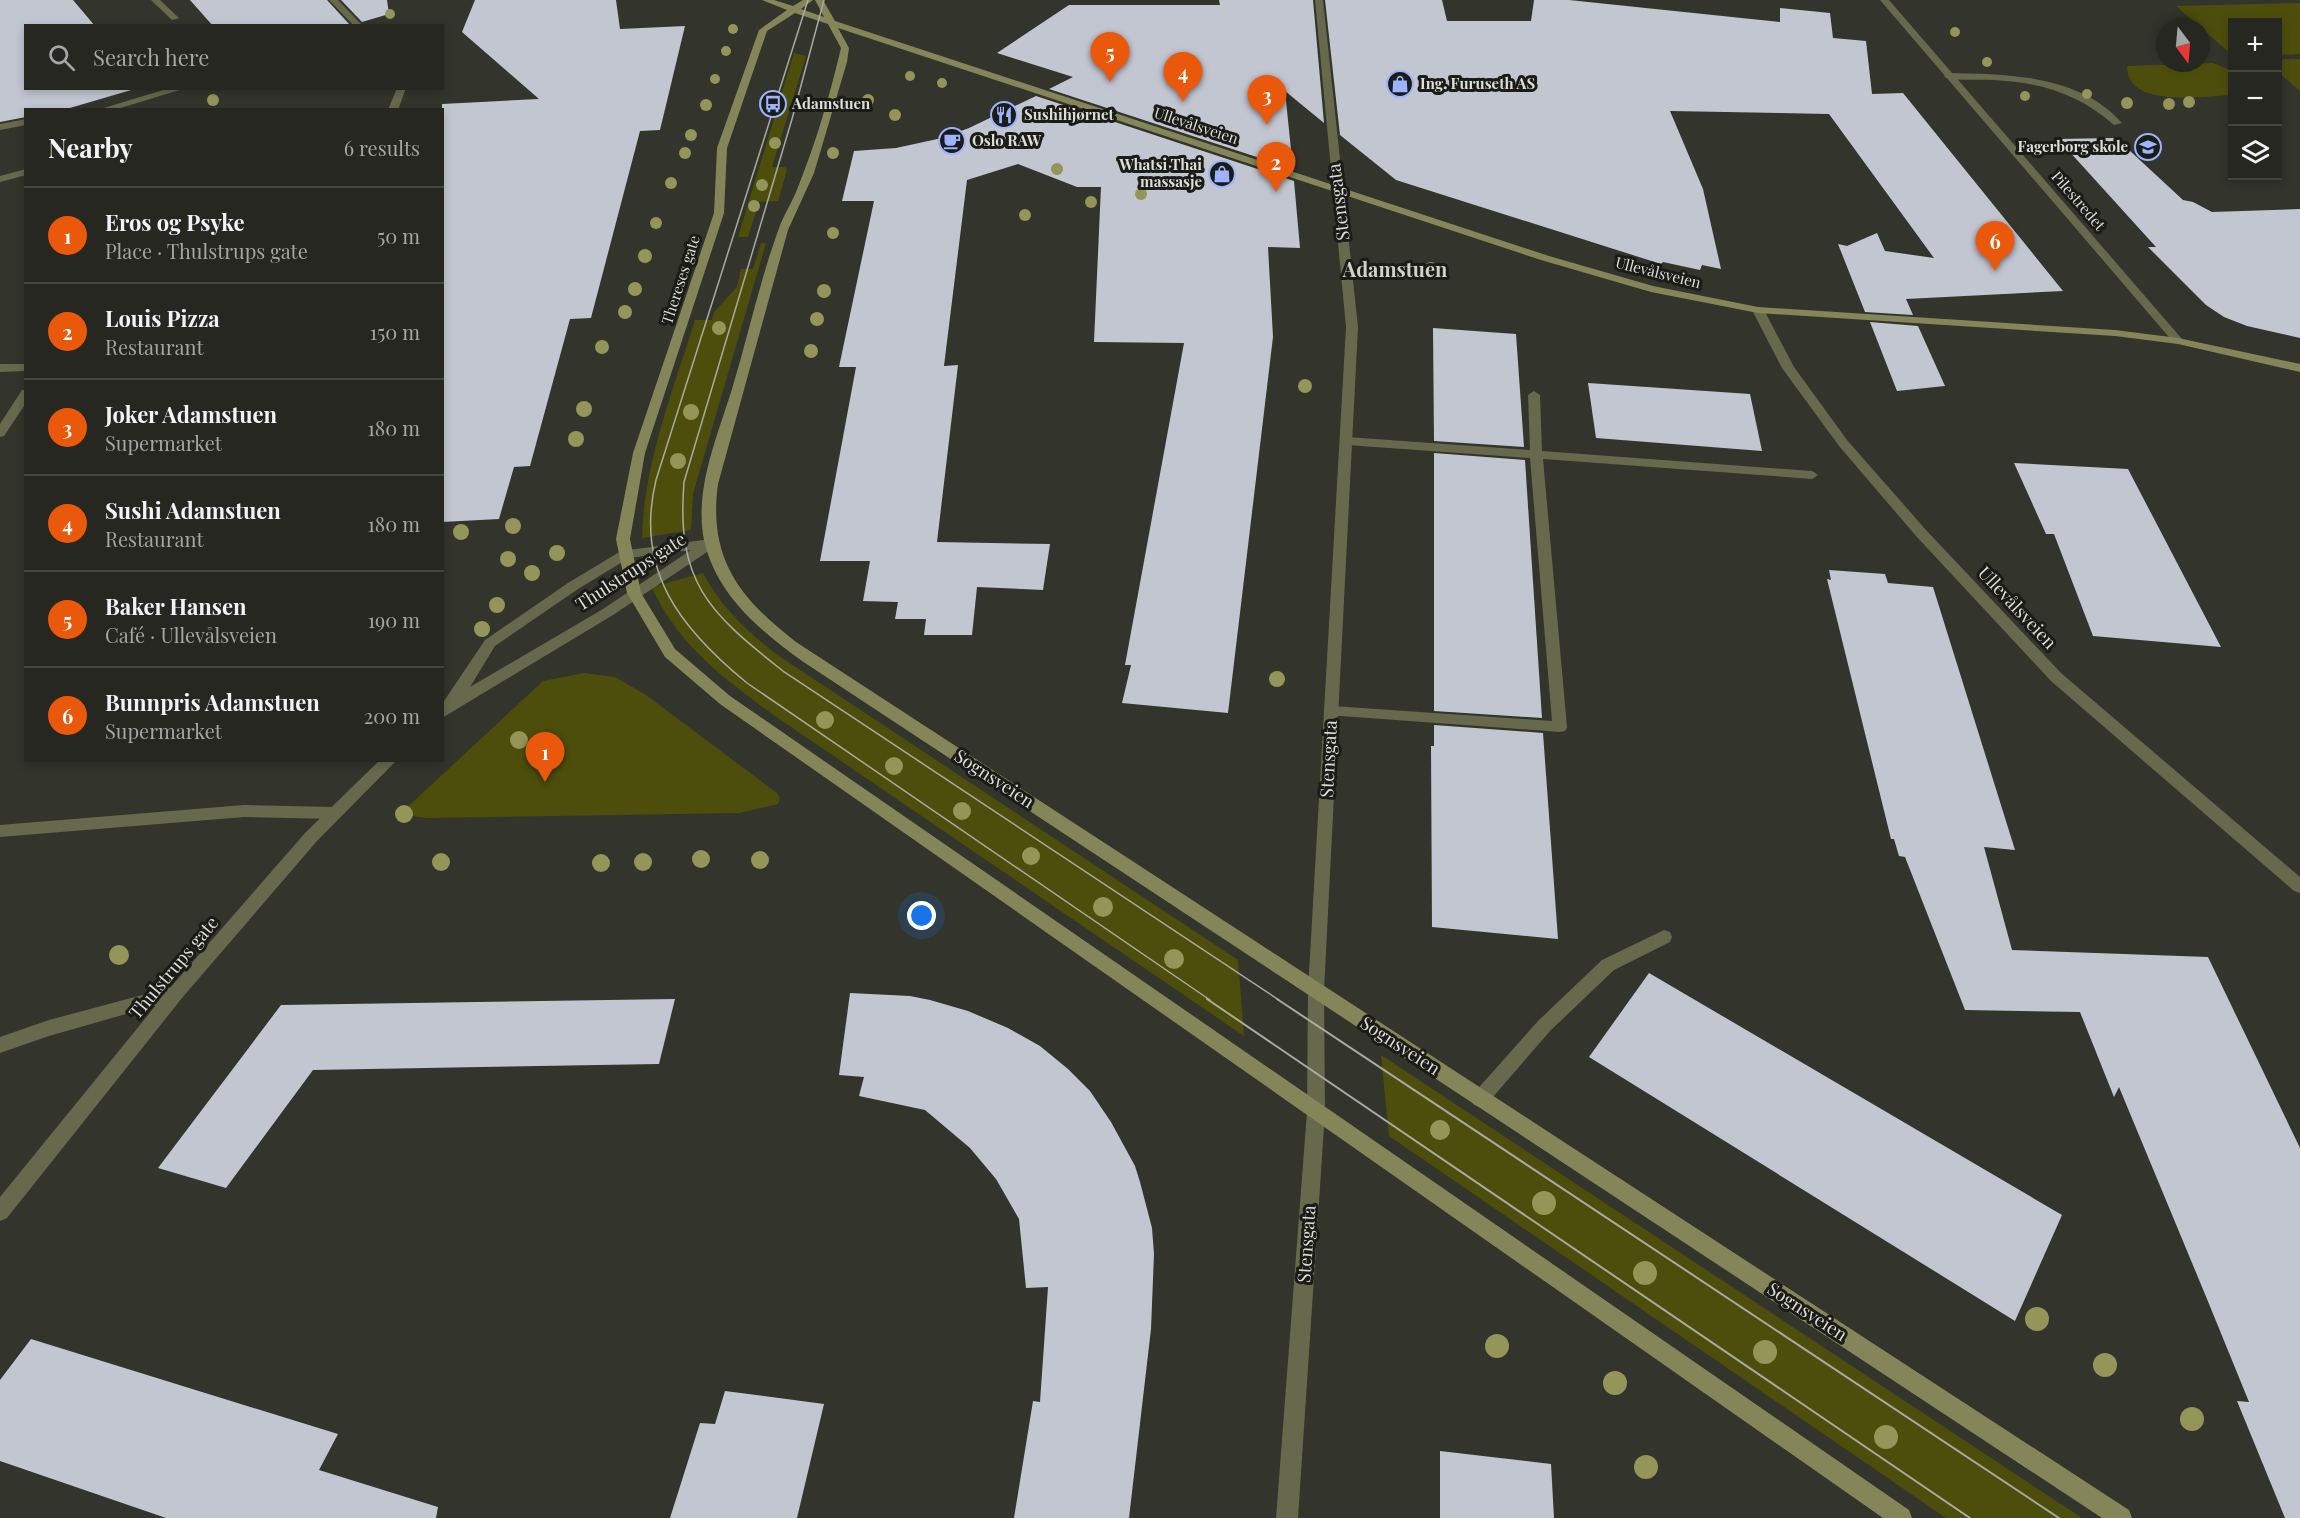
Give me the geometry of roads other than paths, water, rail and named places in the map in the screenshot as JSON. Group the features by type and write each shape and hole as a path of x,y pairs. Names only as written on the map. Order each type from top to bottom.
{"main road":[{"name":"Ullevålsveien","path":"766,0 988,76 1337,188 1603,277 1709,303 1758,310 2052,328 2178,341 2300,368"},
{"name":"Thereses gate","path":"634,593 623,539 628,504 639,453 718,213 722,148 763,30 809,0"},
{"path":"711,543 708,524 709,504 719,455 783,230 790,211 802,192 810,169 845,48 819,0"},
{"name":"Sognsveien","path":"711,543 728,584 748,610 774,634 2121,1518"},
{"path":"634,593 670,653 725,700 1901,1518"}],"street":[{"path":"155,0 175,18"},
{"path":"333,0 357,24"},
{"name":"Stensgata","path":"1287,1518 1316,1112 1316,991 1352,327 1319,0"},
{"name":"Pilestredet","path":"1884,0 2178,341"},
{"path":"1949,76 1998,76 2047,85 2085,98 2105,111 2117,123"},
{"path":"108,108 175,90"},
{"path":"394,108 401,90"},
{"path":"0,127 24,121"},
{"path":"0,179 24,173"},
{"name":"Ullevålsveien","path":"1758,310 1788,368 1843,443 1922,533 2048,669 2300,886"},
{"path":"0,368 24,367"},
{"path":"1332,711 1560,727 1536,455 1534,395"},
{"path":"0,433 24,396"},
{"path":"1347,441 1812,475"},
{"name":"Thulstrups gate","path":"447,709 490,643 573,586 626,554 711,543"},
{"name":"Thulstrups gate","path":"447,709 537,656 711,543"},
{"name":"Thulstrups gate","path":"0,1212 177,993 333,813 388,762"},
{"path":"0,831 244,811 333,813"},
{"path":"1480,1099 1544,1026 1608,965 1664,937"},
{"path":"0,1045 49,1028 177,993"}],"tram line":[{"path":"808,0 656,480 651,513 652,543 658,570 668,595 683,619 702,641 747,683 1210,1000"},
{"path":"824,0 792,119 684,482 683,516 686,545 692,570 702,592 735,631 783,671 1279,1000"},
{"path":"1207,999 1970,1518"},
{"path":"1277,999 2059,1518"}],"place":[{"name":"Baker Hansen","path":"1110,82"},
{"name":"Ing. Furuseth AS","path":"1400,84"},
{"name":"Sushi Adamstuen","path":"1183,102"},
{"name":"Adamstuen","path":"773,104"},
{"name":"Sushihjørnet","path":"1004,115"},
{"name":"Joker Adamstuen","path":"1267,125"},
{"name":"Oslo RAW","path":"952,141"},
{"name":"Fagerborg skole","path":"2148,147"},
{"name":"Whatsi Thai massasje","path":"1222,174"},
{"name":"Louis Pizza","path":"1276,192"},
{"name":"Bunnpris Adamstuen","path":"1995,271"},
{"name":"Eros og Psyke","path":"545,782"}],"district":[{"name":"Adamstuen","path":"1395,270"}]}
